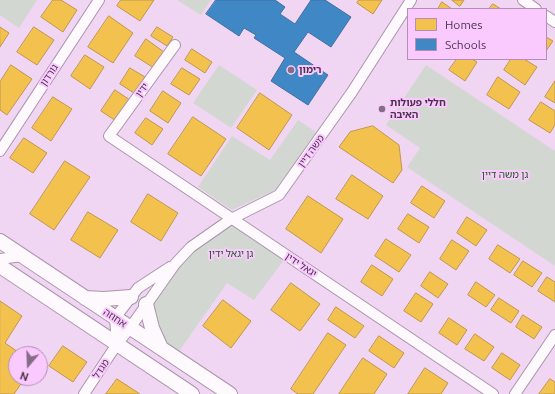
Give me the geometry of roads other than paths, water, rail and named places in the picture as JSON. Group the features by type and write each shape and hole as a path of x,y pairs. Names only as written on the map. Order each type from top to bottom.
{"main road":[{"name":"אחוזה","path":"0,242 230,394"},
{"name":"אחוזה","path":"0,266 192,394"},
{"path":"85,298 104,299 131,297"},
{"path":"146,304 152,328 161,348"}],"street":[{"name":"גורדון","path":"0,151 99,0"},
{"name":"משה דיין","path":"117,344 175,264 191,247 231,219 279,195 348,97 411,0"},
{"path":"523,0 535,8"},
{"name":"ידין","path":"108,136 175,45"},
{"name":"יגאל ידין","path":"108,136 493,394"},
{"path":"0,259 22,256"},
{"name":"משה דיין","path":"115,318 138,288 175,264"},
{"path":"115,318 117,344"},
{"path":"515,394 555,335"},
{"name":"מגדל","path":"84,394 117,344"}],"place":[{"name":"רימון","path":"291,70"},
{"name":"חללי פעולות האיבה","path":"382,109"}],"park label":[{"name":"גן משה דיין","path":"505,175"},
{"name":"גן יגאל ידין","path":"231,254"}]}
